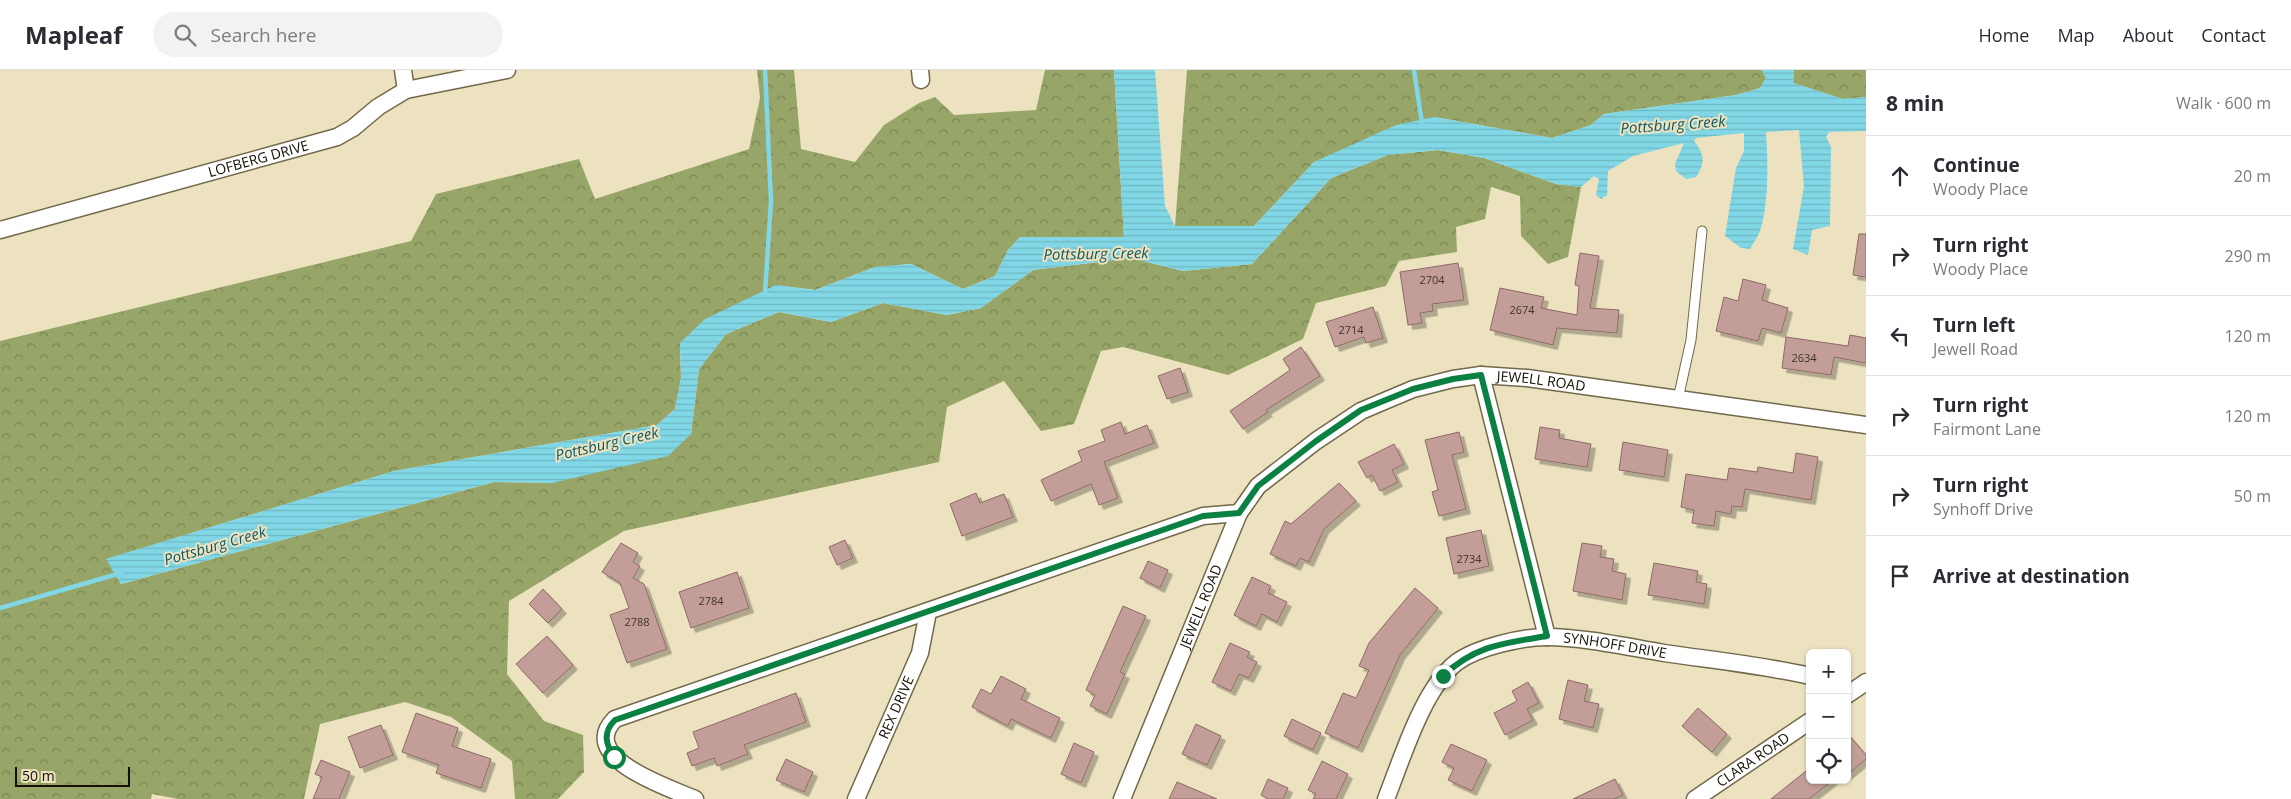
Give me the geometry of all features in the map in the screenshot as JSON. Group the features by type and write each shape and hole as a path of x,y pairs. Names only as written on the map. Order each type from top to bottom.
{"street":[{"path":"403,70 406,90"},
{"name":"LOFBERG DRIVE","path":"0,230 337,137 353,128 378,107 406,90 507,70"},
{"path":"1481,375 1547,636"},
{"name":"JEWELL ROAD","path":"1122,799 1239,513 1258,486 1316,441 1361,410 1413,389 1453,379 1481,375 1527,378 1866,425"},
{"path":"695,799 636,772 614,757 607,746 608,726 615,720 1203,516 1239,513"},
{"name":"REX DRIVE","path":"856,799 920,652 928,612"},
{"name":"SYNHOFF DRIVE","path":"1386,799 1418,720 1443,676 1458,662 1479,650 1497,644 1547,636 1604,643 1806,675"},
{"name":"CLARA ROAD","path":"1695,799 1806,724"}],"lane":[{"path":"1678,399 1691,340 1702,231"}],"green space":[{"path":"757,70 794,70 801,149 855,162 884,125 919,103 935,97 954,115 1036,110 1045,70 1114,70 1124,237 1020,237 1008,250 995,276 963,289 911,264 875,267 815,290 776,285 680,343 681,378 675,409 657,425 394,471 107,559 121,584 494,482 552,483 691,434 699,369 726,334 779,312 831,322 883,303 947,315 981,308 1033,270 1131,258 1183,271 1252,264 1331,178 1388,155 1438,150 1484,158 1556,184 1581,187 1568,257 1548,264 1521,236 1520,196 1491,187 1485,219 1456,227 1457,252 1399,261 1386,286 1316,303 1303,339 1228,375 1123,347 1101,351 1074,424 1041,431 1004,381 947,407 939,462 624,531 509,601 507,674 544,721 583,735 584,772 558,799 515,799 512,761 451,717 405,702 320,724 304,799 178,799 152,794 151,799 0,799 0,341 411,241 436,194 579,159 595,199 749,149 760,98"},
{"path":"1187,70 1762,70 1766,78 1760,88 1736,95 1604,114 1591,125 1552,138 1434,117 1314,162 1254,226 1175,226"},
{"path":"1794,70 1866,70 1866,97 1843,99 1793,83"}],"water":[{"path":"1114,70 1155,70 1165,206 1175,226 1254,226 1314,162 1396,125 1434,117 1552,138 1591,125 1604,114 1736,95 1760,88 1766,78 1762,70 1794,70 1793,83 1843,99 1866,97 1866,131 1829,132 1826,137 1831,147 1830,226 1812,230 1808,255 1793,249 1804,187 1799,130 1766,132 1765,208 1760,231 1750,249 1741,248 1725,236 1736,168 1744,151 1744,133 1696,138 1694,141 1702,154 1702,162 1696,177 1686,179 1676,171 1675,164 1684,143 1633,156 1608,171 1607,195 1601,199 1596,195 1599,179 1594,176 1581,187 1556,184 1484,158 1438,150 1388,155 1331,178 1252,264 1183,271 1131,258 1033,270 981,308 947,315 883,303 831,322 779,312 726,334 699,369 691,434 668,456 552,483 494,482 121,584 106,559 394,471 657,425 675,409 681,378 680,343 705,319 776,285 815,290 875,267 911,264 963,289 995,276 1008,250 1020,237 1124,237"}],"building":[{"path":"1859,234 1866,234 1866,277 1853,275"},
{"path":"1580,253 1599,256 1590,308 1619,310 1617,333 1557,328 1553,345 1490,330 1500,288 1544,297 1541,308 1577,315 1579,286 1575,285"},
{"path":"1458,263 1464,300 1432,304 1433,311 1420,313 1422,323 1408,325 1400,272"},
{"path":"1743,279 1766,285 1762,300 1788,308 1781,333 1762,328 1758,341 1716,331 1724,297 1738,301"},
{"path":"1373,307 1383,338 1366,343 1364,337 1335,347 1326,322"},
{"path":"1850,335 1866,338 1866,363 1834,357 1831,375 1782,368 1786,337 1848,346"},
{"path":"1301,347 1320,376 1266,410 1268,412 1243,429 1230,411 1290,370 1283,359"},
{"path":"1180,368 1188,392 1167,399 1158,376"},
{"path":"1121,422 1125,434 1147,425 1154,443 1104,462 1118,498 1099,505 1091,484 1051,501 1041,480 1082,461 1078,451 1105,441 1101,430"},
{"path":"1540,427 1560,430 1559,438 1591,444 1587,467 1535,459"},
{"path":"1459,432 1464,452 1452,455 1466,509 1439,516 1432,492 1438,490 1425,440"},
{"path":"1623,442 1668,450 1664,477 1619,470"},
{"path":"1394,444 1404,464 1392,470 1398,482 1380,491 1372,475 1367,478 1358,462"},
{"path":"1796,453 1818,457 1811,500 1745,489 1742,507 1732,506 1731,514 1716,511 1714,526 1692,523 1694,510 1681,507 1686,474 1727,480 1729,468 1757,472 1758,467 1793,473"},
{"path":"1339,483 1356,501 1324,529 1309,562 1300,558 1296,566 1270,554 1285,521 1291,524"},
{"path":"976,493 980,503 1004,494 1013,517 962,536 950,504"},
{"path":"1481,530 1489,566 1454,574 1446,538"},
{"path":"845,540 853,558 837,565 829,547"},
{"path":"621,543 638,553 633,562 640,566 633,578 644,584 667,649 627,663 610,615 629,608 620,583 602,572"},
{"path":"1582,543 1602,546 1600,557 1614,559 1612,571 1626,574 1622,600 1573,591"},
{"path":"1148,561 1168,570 1160,588 1140,578"},
{"path":"1654,563 1698,571 1696,582 1707,584 1704,604 1648,595"},
{"path":"737,572 749,608 691,628 679,592"},
{"path":"1252,577 1271,586 1268,593 1287,602 1277,622 1262,614 1256,626 1234,615"},
{"path":"1415,588 1438,608 1400,655 1358,748 1325,733 1343,693 1356,698 1369,670 1359,666 1369,643"},
{"path":"543,589 562,609 548,623 529,604"},
{"path":"1123,606 1146,616 1120,672 1125,674 1107,714 1090,706 1095,695 1086,690"},
{"path":"547,636 573,665 543,693 516,664"},
{"path":"1230,643 1250,652 1247,657 1257,662 1249,678 1239,674 1231,691 1212,682"},
{"path":"1001,676 1026,689 1021,699 1060,718 1051,738 1011,719 1008,726 972,707 981,689 991,694"},
{"path":"1568,680 1588,685 1584,701 1599,704 1593,728 1559,719"},
{"path":"1528,682 1539,703 1527,709 1533,720 1505,735 1494,713 1517,701 1512,691"},
{"path":"796,693 806,722 744,745 748,754 717,766 714,758 692,766 687,753 699,748 693,732"},
{"path":"1698,708 1727,734 1712,752 1682,726"},
{"path":"416,713 458,728 452,746 491,759 481,788 436,773 439,765 402,752"},
{"path":"1292,719 1321,733 1313,750 1284,736"},
{"path":"1196,724 1221,736 1207,765 1182,754"},
{"path":"381,725 393,755 360,768 348,737"},
{"path":"1851,738 1866,755 1866,759 1851,772"},
{"path":"1074,743 1094,752 1081,783 1061,774"},
{"path":"1451,744 1487,760 1472,791 1448,780 1454,768 1442,762"},
{"path":"786,759 813,772 804,792 776,780"},
{"path":"321,760 350,772 339,799 313,799 322,777 315,774"},
{"path":"1322,761 1348,774 1336,799 1313,799 1316,794 1308,790"},
{"path":"1806,771 1806,784 1828,784 1809,799 1771,799"},
{"path":"1268,779 1288,788 1283,799 1268,799 1261,795"},
{"path":"1615,779 1623,795 1614,799 1573,799"},
{"path":"1177,782 1217,799 1169,799"}],"waterway":[{"path":"765,70 771,201 765,293"},
{"path":"1414,70 1422,123"},
{"name":"Pottsburg Creek","path":"0,608 121,573"}],"route":[{"path":"614,757 607,746 606,736 608,726 615,720 1203,516 1239,513 1258,486 1316,441 1361,410 1413,389 1453,379 1481,375 1547,636 1497,644 1479,650 1458,662 1443,676"}]}
